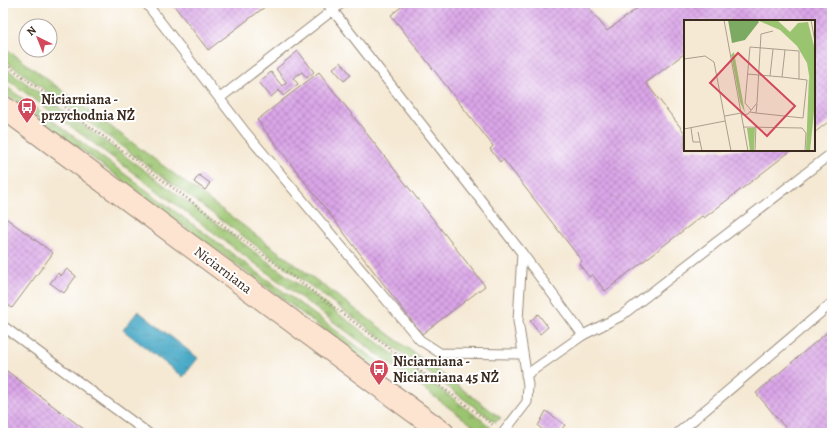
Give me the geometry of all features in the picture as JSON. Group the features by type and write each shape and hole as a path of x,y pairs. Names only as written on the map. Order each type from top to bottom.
{"street":[{"name":"Niciarniana","path":"3,107 443,433"}],"lane":[{"path":"146,3 246,133 420,340 440,353 523,354"},
{"path":"220,98 330,7 342,3"},
{"path":"330,7 522,253 583,335"},
{"path":"526,375 583,335 621,316 832,154"},
{"path":"503,433 526,402 528,385 518,321 522,253"},
{"path":"678,433 832,303"},
{"path":"3,326 148,433"}],"path":[{"path":"3,62 493,425"}],"green space":[{"path":"4,47 501,418 495,422 3,59"},
{"path":"3,66 491,427 483,433 3,76"},
{"path":"3,84 380,363 376,368 3,92"}],"water":[{"path":"138,311 198,358 183,377 123,330"}],"building":[{"path":"172,3 270,3 208,50"},
{"path":"406,3 585,3 607,31 644,3 832,3 832,119 815,132 815,20 684,20 684,54 646,83 684,132 684,151 791,151 704,218 702,216 605,291 592,274 589,277 579,264 582,261 503,159 500,162 490,149 493,146 391,15"},
{"path":"298,51 314,72 307,78 302,72 293,78 298,84 283,96 279,90 271,97 259,82 271,72 282,86 287,83 276,69"},
{"path":"341,62 351,75 344,81 333,68"},
{"path":"319,72 485,286 422,334 257,120"},
{"path":"199,175 210,183 205,190 194,182"},
{"path":"3,216 53,253 12,308 3,301"},
{"path":"67,269 76,276 64,293 50,283 58,273 61,276"},
{"path":"538,314 548,327 540,334 530,321"},
{"path":"832,328 832,433 790,433 756,393"},
{"path":"3,368 89,433 3,433"},
{"path":"546,411 565,425 559,433 547,433 538,426"}],"place":[{"name":"Niciarniana - przychodnia NŻ","path":"27,124"},
{"name":"Niciarniana - Niciarniana 45 NŻ","path":"379,386"}]}
